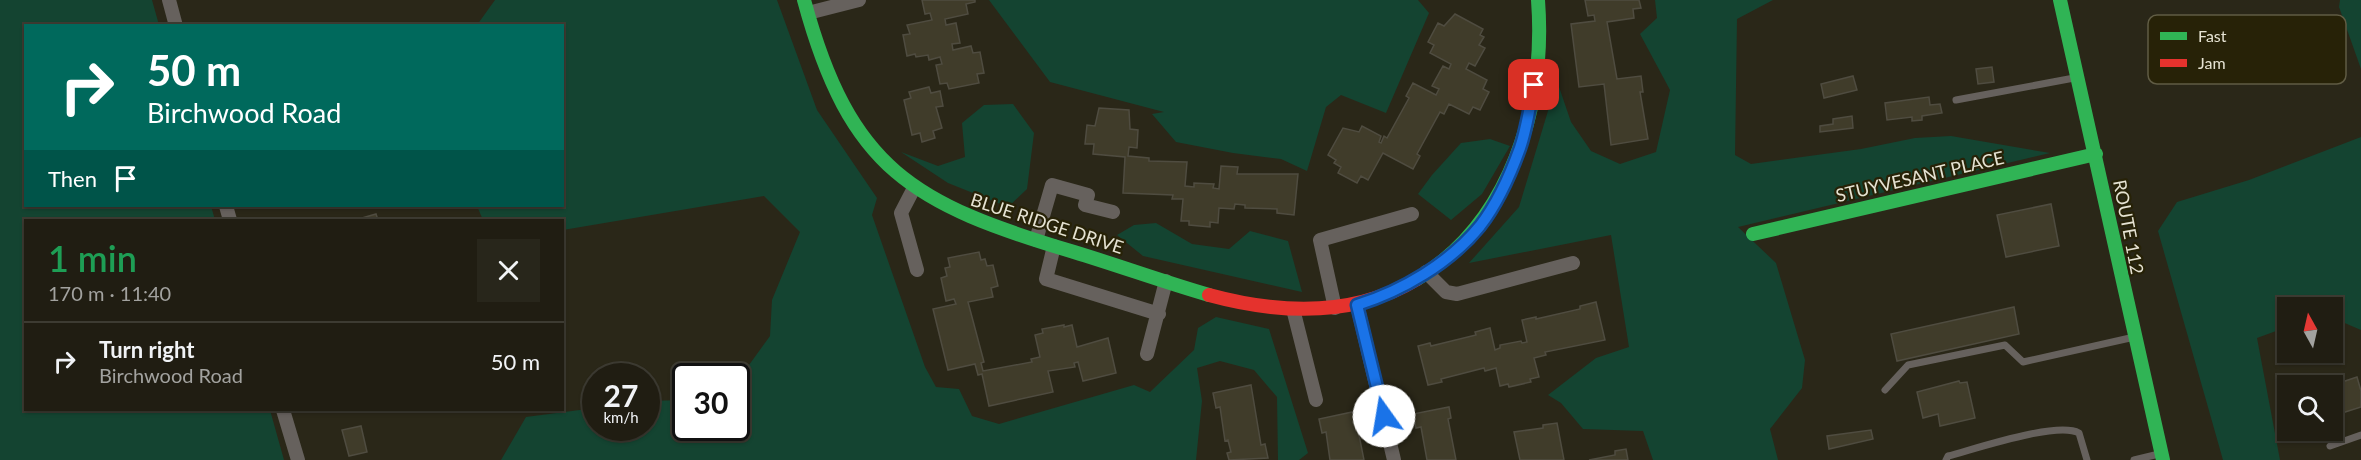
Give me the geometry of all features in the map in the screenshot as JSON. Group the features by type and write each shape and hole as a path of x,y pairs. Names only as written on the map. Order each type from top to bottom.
{"street":[{"path":"168,0 175,24"},
{"path":"806,7 859,0"},
{"name":"BLUE RIDGE DRIVE","path":"806,7 823,68 846,116 879,158 914,188 952,211 1054,246 1166,281 1255,304 1293,309 1335,308 1357,305 1379,298 1426,272 1448,256 1480,225 1502,188 1520,147 1539,64 1538,0"},
{"name":"ROUTE 112","path":"2060,0 2096,154 2132,338 2162,457"},
{"name":"STUYVESANT PLACE","path":"1753,234 2096,154"},
{"path":"1036,240 1052,185 1088,195 1085,205 1113,212"},
{"path":"914,188 901,213 917,270"},
{"path":"1335,308 1320,240 1412,214"},
{"path":"1054,246 1046,279 1159,314"},
{"path":"1426,272 1446,292 1456,294 1574,263"},
{"path":"1148,354 1166,281"},
{"path":"1357,305 1394,460"},
{"path":"1293,309 1316,400"},
{"path":"284,411 298,460"}],"lane":[{"path":"1956,100 2078,77"},
{"path":"1885,390 1908,365 2005,345 2023,362 2132,338"},
{"path":"1946,460 1948,456 2071,428 2079,433 2087,460"},
{"path":"2330,446 2361,435"},
{"path":"2134,460 2162,457"}],"green space":[{"path":"0,0 152,0 159,24 24,24 24,207 211,207 215,219 24,219 24,411 270,411 284,460 0,460"},
{"path":"495,0 777,0 817,110 877,198 872,215 925,367 936,387 959,389 972,416 999,424 1134,385 1150,392 1194,350 1198,328 1216,317 1269,329 1308,453 1299,460 1278,460 1277,397 1254,370 1220,361 1197,368 1202,401 1196,460 501,460 526,417 582,410 582,441 660,441 660,401 672,400 672,441 750,441 750,364 770,336 772,300 800,232 764,196 564,230 564,219 483,219 477,207 564,207 564,24 478,24"},
{"path":"989,0 1418,0 1429,13 1386,113 1341,95 1326,107 1307,171 1281,159 1176,142 1152,114 1164,112 1050,82"},
{"path":"1655,0 1773,0 1737,19 1735,155 1751,164 1861,149 1915,138 1951,136 2050,153 1738,227 1776,263 1805,360 1802,388 1770,429 1778,460 1653,460 1643,431 1583,429 1561,403 1548,395 1596,358 1629,347 1611,235 1469,263 1519,207 1557,81 1571,122 1591,151 1620,164 1656,152 1670,90 1640,34 1657,18"},
{"path":"2340,0 2361,0 2361,69 2346,27 2346,15 2342,15 2339,7"},
{"path":"1013,104 1034,133 1027,189 1008,207 948,183 901,152 938,166 965,157 962,123 984,105"},
{"path":"2361,137 2361,330 2343,322 2343,297 2277,297 2277,331 2257,338 2280,460 2223,460 2158,231 2177,202 2249,180"},
{"path":"1490,139 1510,146 1482,194 1451,220 1418,194 1461,143"},
{"path":"1156,223 1192,244 1229,249 1250,231 1288,241 1302,292 1143,256 1117,235 1134,225"}],"building":[{"path":"922,0 975,0 975,2 966,4 968,14 945,19 946,25 956,23 960,43 952,44 953,50 971,46 973,53 980,52 984,73 977,74 979,83 949,89 947,83 940,84 936,65 942,64 940,57 929,60 928,55 907,56 903,35 910,34 907,25 932,20 930,13 925,14"},
{"path":"1585,0 1639,0 1641,8 1633,9 1634,18 1607,22 1617,79 1641,76 1643,92 1640,92 1648,139 1611,145 1604,84 1579,87 1571,24 1595,21 1594,15 1588,16"},
{"path":"1455,14 1483,29 1480,35 1484,37 1479,45 1485,48 1475,66 1469,63 1466,69 1487,80 1483,89 1489,92 1480,110 1473,107 1469,114 1449,104 1444,114 1440,112 1417,154 1420,156 1413,169 1383,153 1368,180 1361,176 1357,183 1338,173 1341,167 1334,163 1336,160 1328,155 1343,128 1359,132 1362,126 1381,136 1379,142 1381,143 1384,136 1387,138 1409,98 1406,96 1413,83 1436,95 1439,89 1432,86 1443,66 1449,69 1451,64 1430,53 1434,45 1428,42 1438,23 1444,26"},
{"path":"1992,67 1994,82 1978,84 1976,69"},
{"path":"1853,76 1857,90 1824,98 1821,84"},
{"path":"929,87 931,93 940,91 943,106 936,107 942,128 933,131 935,138 922,142 920,133 912,135 904,100 911,98 909,92"},
{"path":"1929,97 1930,105 1940,104 1942,113 1922,116 1922,120 1912,121 1912,117 1887,120 1885,103"},
{"path":"1099,108 1129,110 1130,129 1138,130 1137,148 1129,147 1128,156 1149,158 1149,161 1187,162 1185,186 1194,187 1194,183 1214,184 1213,188 1219,189 1221,166 1238,167 1237,174 1298,174 1294,215 1277,213 1277,209 1245,208 1245,205 1235,204 1234,209 1219,208 1218,223 1210,222 1210,227 1189,225 1189,221 1181,221 1183,199 1172,199 1173,195 1123,193 1125,157 1093,154 1094,144 1085,144 1087,125 1095,126"},
{"path":"1852,116 1853,128 1820,132 1820,126 1833,124 1833,119"},
{"path":"2051,204 2059,246 2006,257 1997,215"},
{"path":"376,214 378,219 358,219"},
{"path":"979,252 981,260 985,259 987,266 993,265 998,286 991,288 993,297 968,302 984,362 981,363 983,371 1032,362 1031,359 1040,357 1035,335 1043,333 1042,329 1072,325 1077,347 1108,338 1116,373 1083,381 1078,362 1074,363 1075,367 1048,371 1053,392 989,406 982,374 978,375 975,364 948,370 933,309 956,304 954,299 946,301 941,278 947,276 945,268 950,267 948,258"},
{"path":"1596,302 1605,340 1545,352 1546,355 1534,358 1539,377 1530,379 1531,382 1509,387 1508,384 1500,386 1496,368 1485,371 1484,368 1441,379 1442,382 1428,385 1418,346 1430,343 1431,346 1476,335 1475,332 1490,328 1495,350 1500,348 1500,345 1527,342 1522,320 1580,309 1580,306"},
{"path":"2014,307 2019,334 1897,361 1891,334"},
{"path":"2357,377 2361,391 2361,407 2343,413 2343,382"},
{"path":"1959,381 1960,383 1967,382 1975,418 1940,426 1938,414 1923,418 1917,392"},
{"path":"1251,385 1261,445 1265,444 1268,458 1229,460 1227,453 1231,452 1228,440 1225,441 1220,407 1216,408 1213,393"},
{"path":"1449,407 1451,418 1448,419 1456,460 1427,460 1421,427 1416,428 1413,414"},
{"path":"1357,411 1360,424 1357,425 1364,460 1330,460 1326,432 1322,433 1319,419"},
{"path":"1557,423 1564,460 1520,460 1514,432 1543,428 1543,425"},
{"path":"361,426 367,452 349,456 342,430"},
{"path":"1871,430 1873,439 1829,449 1827,436"},
{"path":"1626,449 1628,460 1589,460 1615,455 1615,451"}],"traffic: fast":[{"path":"804,0 822,58 843,104 867,142 896,172 930,196 970,216 1018,234 1209,295"},
{"path":"1417,279 1450,255 1477,226 1499,193 1516,158 1528,119 1536,80 1539,40 1538,0"},
{"path":"2060,0 2163,460"},
{"path":"1753,234 2096,154"}],"traffic: jam":[{"path":"1209,295 1262,306 1315,309 1367,301 1393,292 1417,279"}],"route":[{"path":"1384,416 1357,305 1379,298 1426,272 1448,256 1480,225 1502,188 1520,147 1534,85"}]}
